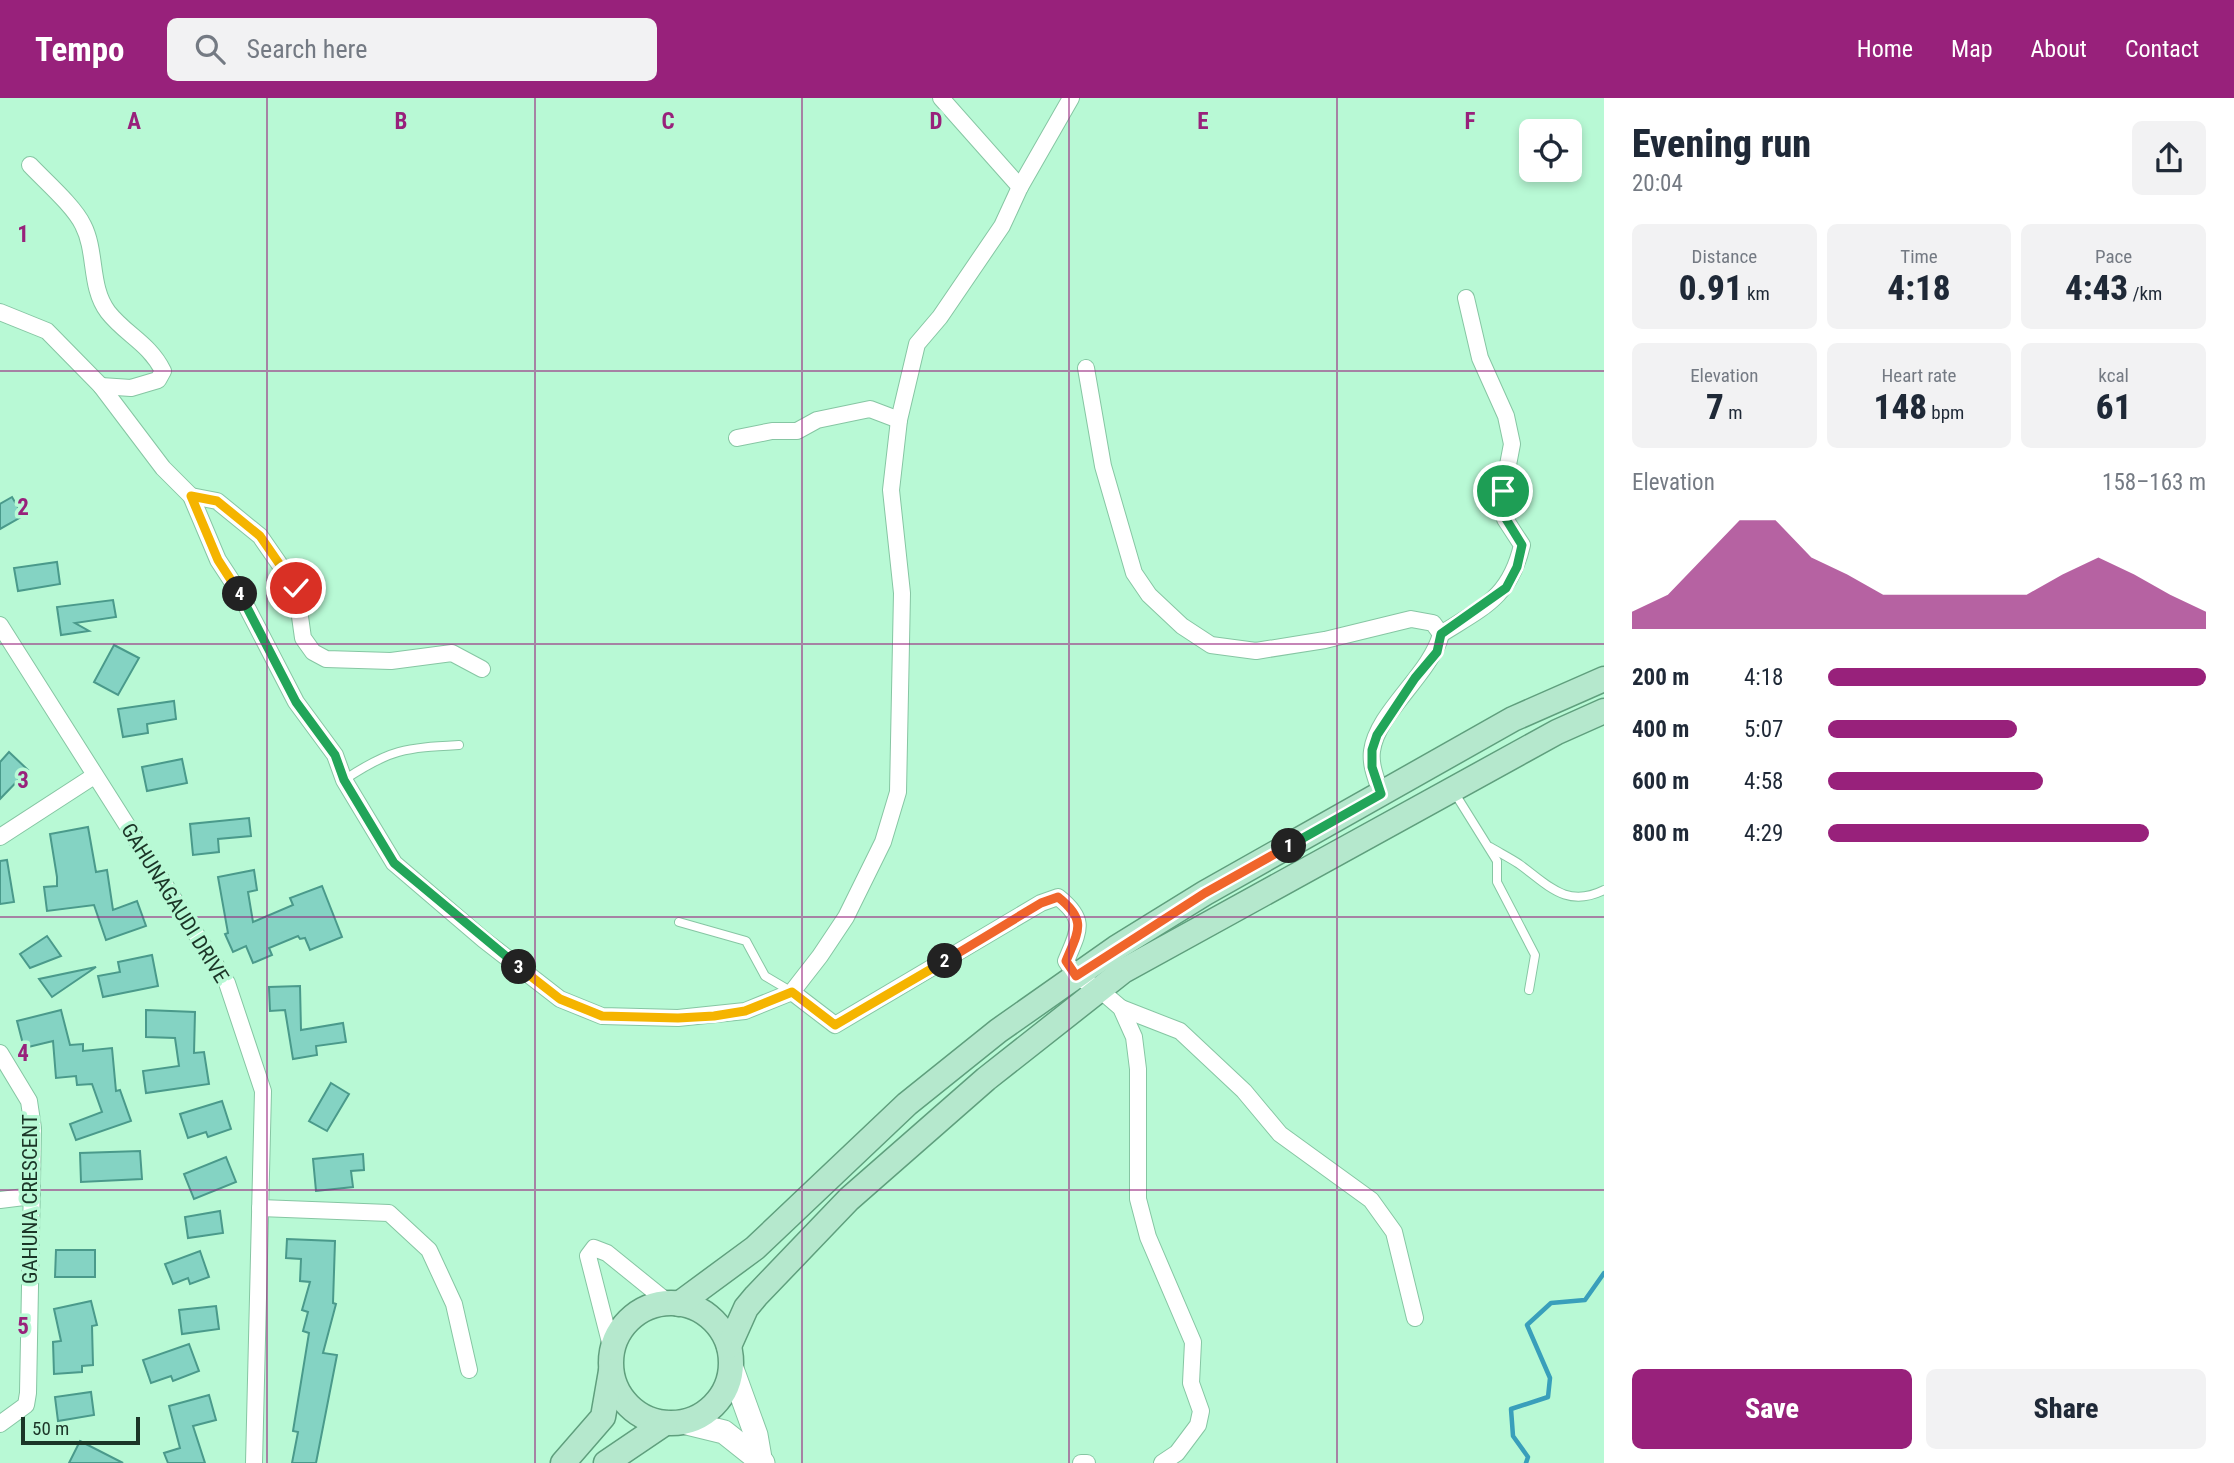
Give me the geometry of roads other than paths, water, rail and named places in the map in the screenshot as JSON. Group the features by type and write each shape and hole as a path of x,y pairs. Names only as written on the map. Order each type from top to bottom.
{"main road":[{"path":"674,1304 755,1248 907,1104 998,1031 1076,976 1205,893 1513,719 1604,679"},
{"path":"606,1463 674,1422 702,1415 717,1402 727,1385 730,1356 746,1308 756,1296 849,1199 986,1079 1123,971 1556,732 1604,711"},
{"path":"563,1463 603,1417 612,1360 627,1322 654,1306 674,1304 696,1309 710,1318 722,1331 756,1436 761,1461"},
{"path":"612,1360 617,1390 629,1406 645,1418 724,1432 761,1461"}],"street":[{"path":"941,98 1020,187"},
{"path":"0,313 47,331 101,386 163,468 191,496 218,560 239,592 296,702 335,755 344,780 394,863 484,940 560,999 602,1016 678,1018 745,1011 792,992 846,917 883,842 898,792 902,593 891,490 900,420 917,344 940,317 1002,226 1020,187 1071,98"},
{"path":"30,165 83,224 91,249 93,276 108,312 154,352 163,371 158,380 131,388 101,386"},
{"path":"1381,794 1372,767 1372,750 1377,735 1415,678 1437,652 1441,634 1506,588 1517,567 1522,545 1506,519 1503,491 1512,444 1506,416 1480,358 1466,298"},
{"path":"1086,368 1103,466 1134,573 1149,595 1182,626 1211,645 1256,650 1325,640 1411,619 1433,622 1441,634"},
{"path":"737,438 772,431 797,431 817,420 870,409 900,420"},
{"path":"191,496 217,501 260,536 296,588 303,638 313,652 326,659 391,661 452,653 482,669"},
{"name":"GAHUNAGAUDI DRIVE","path":"0,625 227,983 263,1091 254,1463"},
{"path":"0,836 94,776"},
{"path":"792,992 835,1025 1041,903 1058,897 1075,910 1080,928 1066,961 1076,976 1100,990 1121,1008 1180,1031 1244,1091 1280,1134 1371,1200 1394,1231 1415,1318"},
{"path":"1121,1008 1133,1037 1138,1069 1138,1199 1148,1237 1193,1342 1191,1383 1202,1411 1198,1425 1177,1453 1162,1463"},
{"name":"GAHUNA CRESCENT","path":"0,1053 29,1101 33,1128 26,1405 0,1424"},
{"path":"0,1200 32,1196"},
{"path":"260,1208 389,1213 429,1250 454,1304 469,1370"},
{"path":"612,1360 589,1256 594,1248 607,1253 674,1304"},
{"path":"1081,1463 1087,1463"}],"lane":[{"path":"344,780 378,757 414,748 459,746"},
{"path":"1452,789 1497,861 1497,882 1535,955 1529,990"},
{"path":"1488,846 1520,865 1541,884 1570,897 1604,890"},
{"path":"679,922 746,941 765,976 792,992"}],"waterway":[{"path":"1526,1463 1528,1457 1513,1436 1511,1409 1548,1397 1550,1378 1527,1325 1551,1303 1585,1300 1604,1273"}]}
